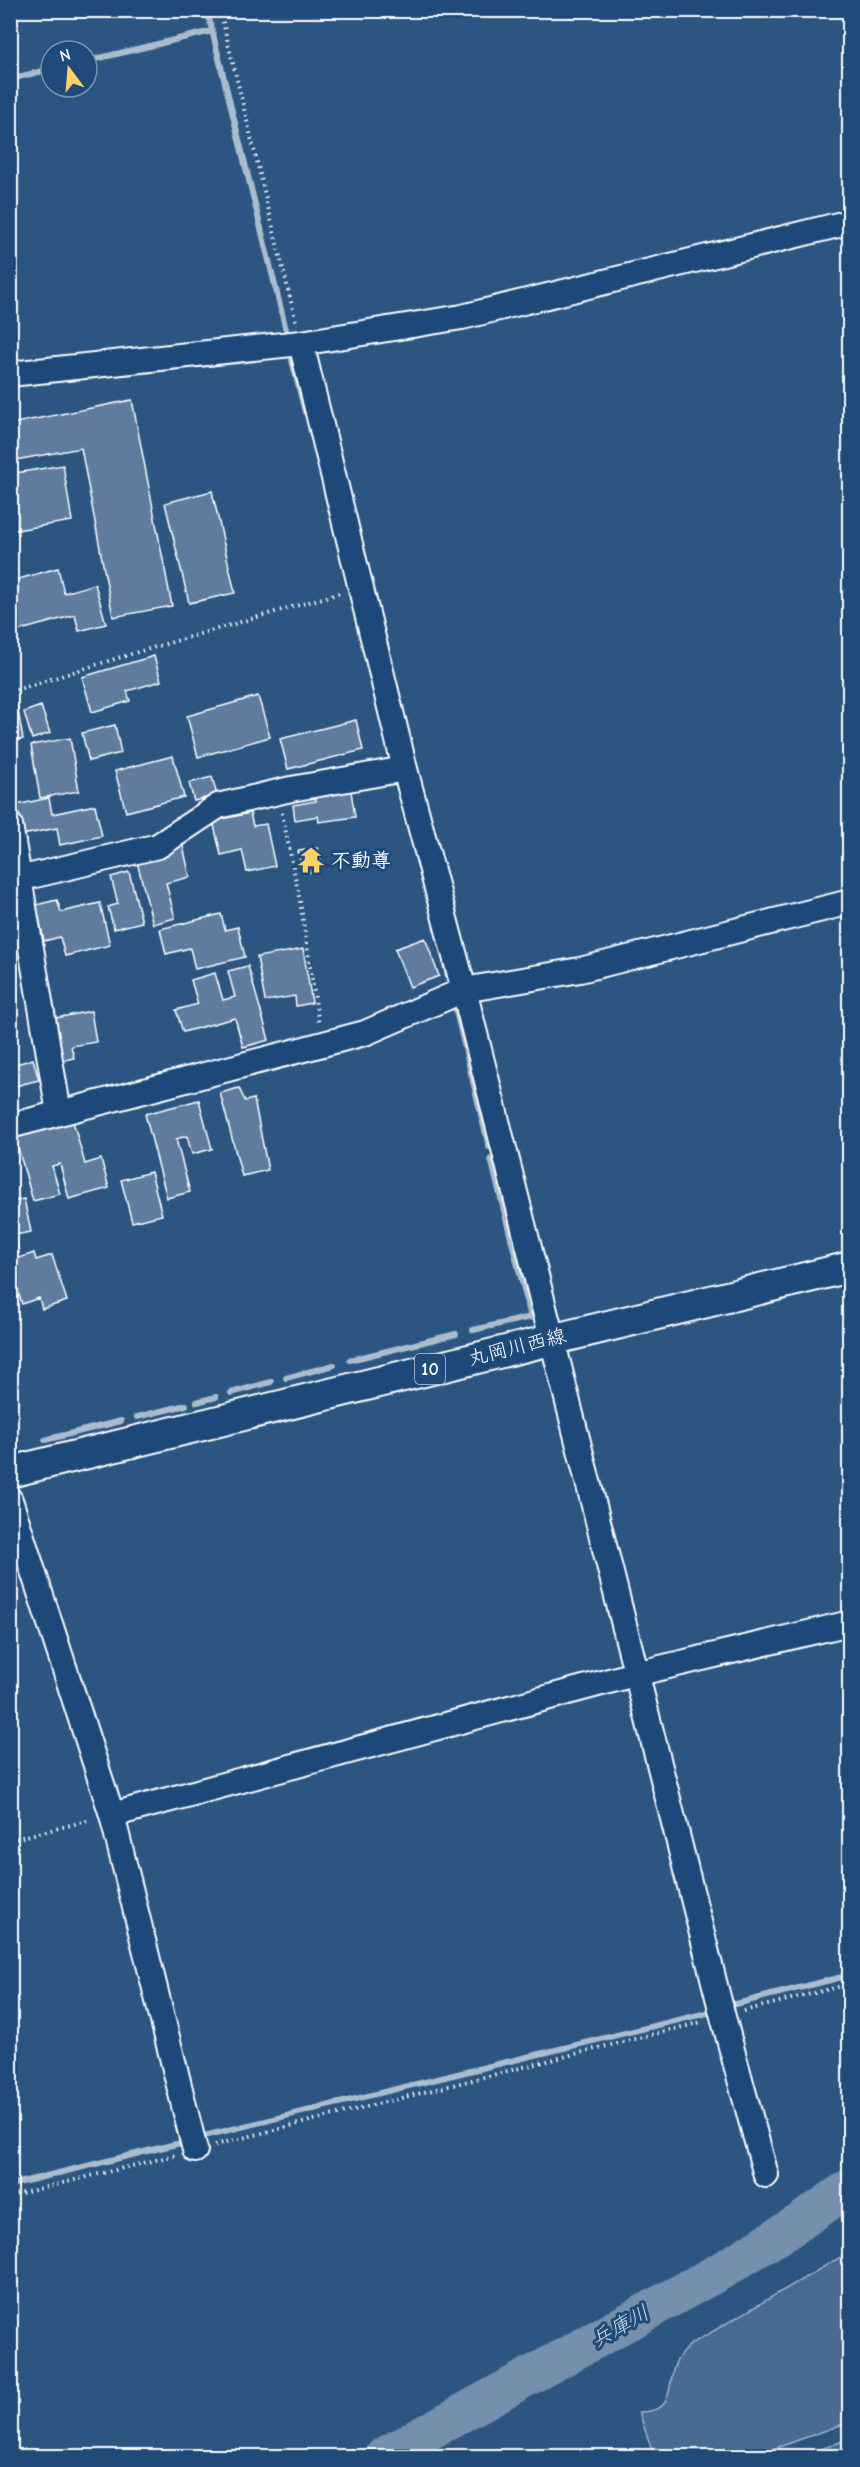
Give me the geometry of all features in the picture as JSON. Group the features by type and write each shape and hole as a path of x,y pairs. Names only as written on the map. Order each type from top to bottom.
{"main road":[{"name":"丸岡川西線","path":"10,1472 849,1267"}],"street":[{"path":"10,374 301,343 462,317 849,222"},
{"path":"301,343 405,769 464,990 723,2017 766,2175"},
{"path":"16,879 158,846 218,806 278,792 405,769"},
{"path":"10,825 16,879 59,1113"},
{"path":"10,1126 365,1033 464,990 580,970 849,902"},
{"path":"10,1500 112,1815 195,2150"},
{"path":"112,1815 635,1674 849,1623"}],"path":[{"path":"220,10 301,343"},
{"path":"10,692 361,587"},
{"path":"278,792 300,901 322,1044"},
{"path":"10,1840 112,1815"},
{"path":"10,2196 849,1984"}],"shaded area":[{"path":"849,2252 849,2422 754,2456 654,2456 639,2412 650,2411 664,2404 675,2363 683,2352 691,2344"},
{"path":"849,2439 849,2456 801,2456"}],"building":[{"path":"132,400 172,606 113,617 81,448 10,461 10,424"},
{"path":"63,465 72,521 10,531 10,474"},
{"path":"212,491 235,593 189,603 165,503"},
{"path":"58,568 64,593 95,584 106,624 79,631 75,615 10,633 10,593 18,590 15,580"},
{"path":"154,656 161,681 127,691 130,701 92,712 82,677"},
{"path":"258,696 270,737 198,757 187,716"},
{"path":"17,705 23,739 10,742 10,706"},
{"path":"41,706 50,733 32,739 24,712"},
{"path":"356,720 363,750 288,769 280,739"},
{"path":"115,725 121,753 89,761 82,733"},
{"path":"70,738 79,791 40,798 31,745"},
{"path":"173,756 184,797 126,812 115,771"},
{"path":"212,777 217,795 194,801 189,783"},
{"path":"351,791 355,817 319,822 318,816 295,820 293,805 316,801 315,797"},
{"path":"49,798 52,814 95,805 102,836 60,845 57,828 22,835 16,805"},
{"path":"250,813 253,826 266,824 275,866 247,872 242,850 221,855 213,821"},
{"path":"183,846 190,877 166,883 175,918 153,924 136,858"},
{"path":"318,848 322,866 318,867 319,871 309,873 308,870 302,871 298,851"},
{"path":"129,872 142,922 114,929 108,907 118,904 111,877"},
{"path":"10,890 19,933 10,934"},
{"path":"57,900 61,912 100,903 110,945 65,956 60,937 44,941 36,905"},
{"path":"221,914 225,930 238,927 245,957 195,969 190,948 166,954 160,929"},
{"path":"425,938 439,976 410,987 395,949"},
{"path":"303,949 312,1003 296,1006 295,996 265,1001 257,957"},
{"path":"248,966 269,1040 243,1047 235,1018 183,1032 176,1010 198,1004 191,980 215,973 223,1000 235,997 228,971"},
{"path":"91,1011 96,1042 71,1046 74,1058 59,1061 51,1019"},
{"path":"33,1059 39,1080 15,1086 10,1066"},
{"path":"239,1088 245,1101 254,1099 268,1170 242,1176 220,1093"},
{"path":"199,1100 212,1149 192,1154 187,1136 176,1139 190,1192 167,1198 145,1114"},
{"path":"73,1121 85,1164 101,1159 109,1188 69,1199 60,1164 52,1166 60,1194 33,1201 15,1137"},
{"path":"151,1172 162,1215 132,1222 121,1180"},
{"path":"24,1199 31,1232 15,1235 19,1253 10,1255 10,1202"},
{"path":"34,1253 36,1260 52,1255 67,1301 42,1309 39,1298 22,1304 15,1282 10,1283 10,1261"}],"waterway":[{"path":"207,10 286,330"},
{"path":"99,58 212,31"},
{"path":"10,79 39,72"},
{"path":"292,360 305,412"},
{"path":"445,965 448,976"},
{"path":"456,1011 489,1147"},
{"path":"473,1330 531,1317 491,1159"},
{"path":"350,1360 456,1334"},
{"path":"286,1378 334,1365"},
{"path":"231,1393 271,1382"},
{"path":"197,1402 216,1397"},
{"path":"137,1417 186,1405"},
{"path":"45,1440 121,1421"},
{"path":"732,2005 850,1975"},
{"path":"200,2137 711,2012"},
{"path":"10,2185 180,2143"},
{"name":"兵庫川","path":"384,2456 726,2268 797,2224 850,2187"}],"place":[{"name":"不動尊","path":"311,860"}]}
